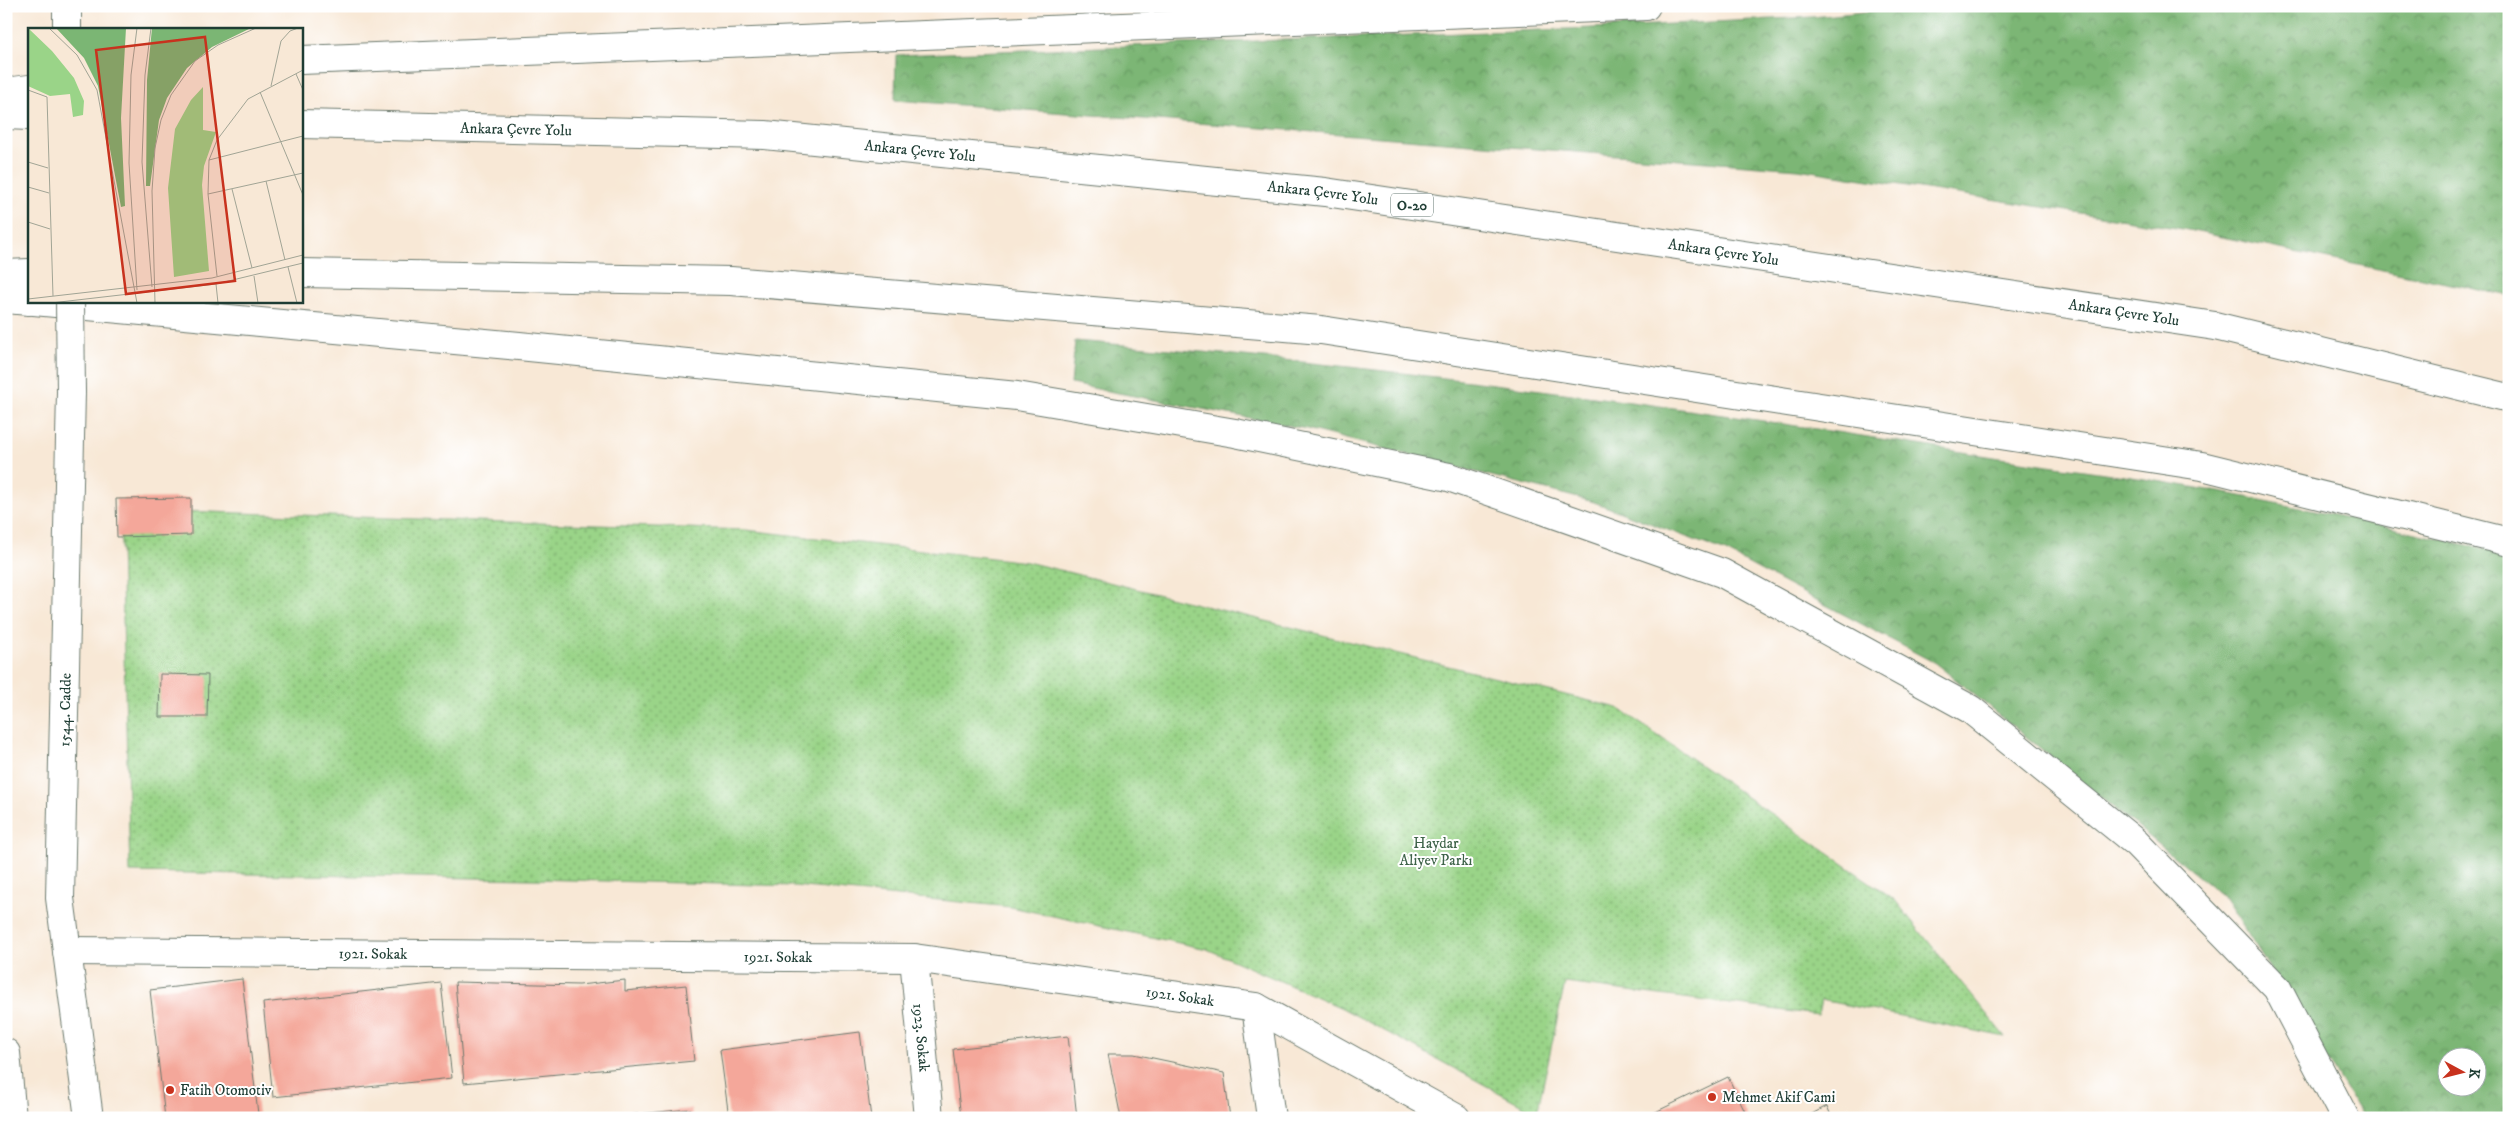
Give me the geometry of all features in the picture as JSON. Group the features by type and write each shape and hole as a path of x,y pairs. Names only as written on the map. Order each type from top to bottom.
{"main road":[{"path":"67,6 67,28"},
{"path":"302,60 1646,6"},
{"path":"6,92 28,89"},
{"path":"6,115 28,116"},
{"name":"Ankara Çevre Yolu","path":"302,124 765,135 1325,192 2215,326 2509,398"},
{"path":"6,274 28,273"},
{"path":"302,273 731,281 1321,330 2202,466 2509,542"},
{"path":"6,299 28,301"},
{"path":"45,302 520,346 1017,396 1234,433 1449,478 1722,573 1970,710 2136,843 2277,988 2345,1118"},
{"name":"1544. Cadde","path":"70,302 71,392 60,898 89,1118"},
{"name":"1921. Sokak","path":"67,951 914,958 1256,1007 1456,1118"},
{"name":"1923. Sokak","path":"914,958 930,1118"},
{"path":"1256,1007 1271,1118"},
{"path":"6,1053 12,1118"}],"green space":[{"path":"1926,6 2509,6 2509,296 2183,229 1798,169 895,100 896,55 1592,28 1812,17"},
{"path":"1075,341 1185,350 1404,373 1732,416 2145,479 2236,495 2509,555 2509,1118 2364,1118 2225,898 1935,663 1726,552 1594,502 1307,429 1071,384"},
{"name":"Haydar Aliyev Parkı","path":"120,509 746,530 1027,562 1618,708 1894,899 2005,1037 1821,1000 1818,1015 1565,983 1537,1113 1342,1008 1207,949 1011,907 795,886 130,872"}],"building":[{"path":"191,498 191,535 117,537 116,499"},
{"path":"160,674 208,675 207,717 159,717"},
{"path":"242,979 258,1114 227,1118 165,1118 150,990"},
{"path":"625,980 625,991 686,985 694,1061 464,1083 455,982 579,985"},
{"path":"441,983 452,1078 273,1097 263,1003"},
{"path":"860,1032 871,1118 729,1118 720,1050"},
{"path":"1068,1036 1077,1118 961,1118 953,1049"},
{"path":"1108,1054 1134,1054 1224,1073 1230,1118 1121,1118"},
{"name":"Mehmet Akif Cami","path":"1728,1077 1748,1118 1643,1118"},
{"path":"1827,1106 1832,1118 1804,1118"},
{"path":"691,1109 692,1118 616,1118 616,1116"}],"place":[{"name":"Fatih Otomotiv","path":"170,1090"},
{"name":"Mehmet Akif Cami","path":"1712,1097"}]}
